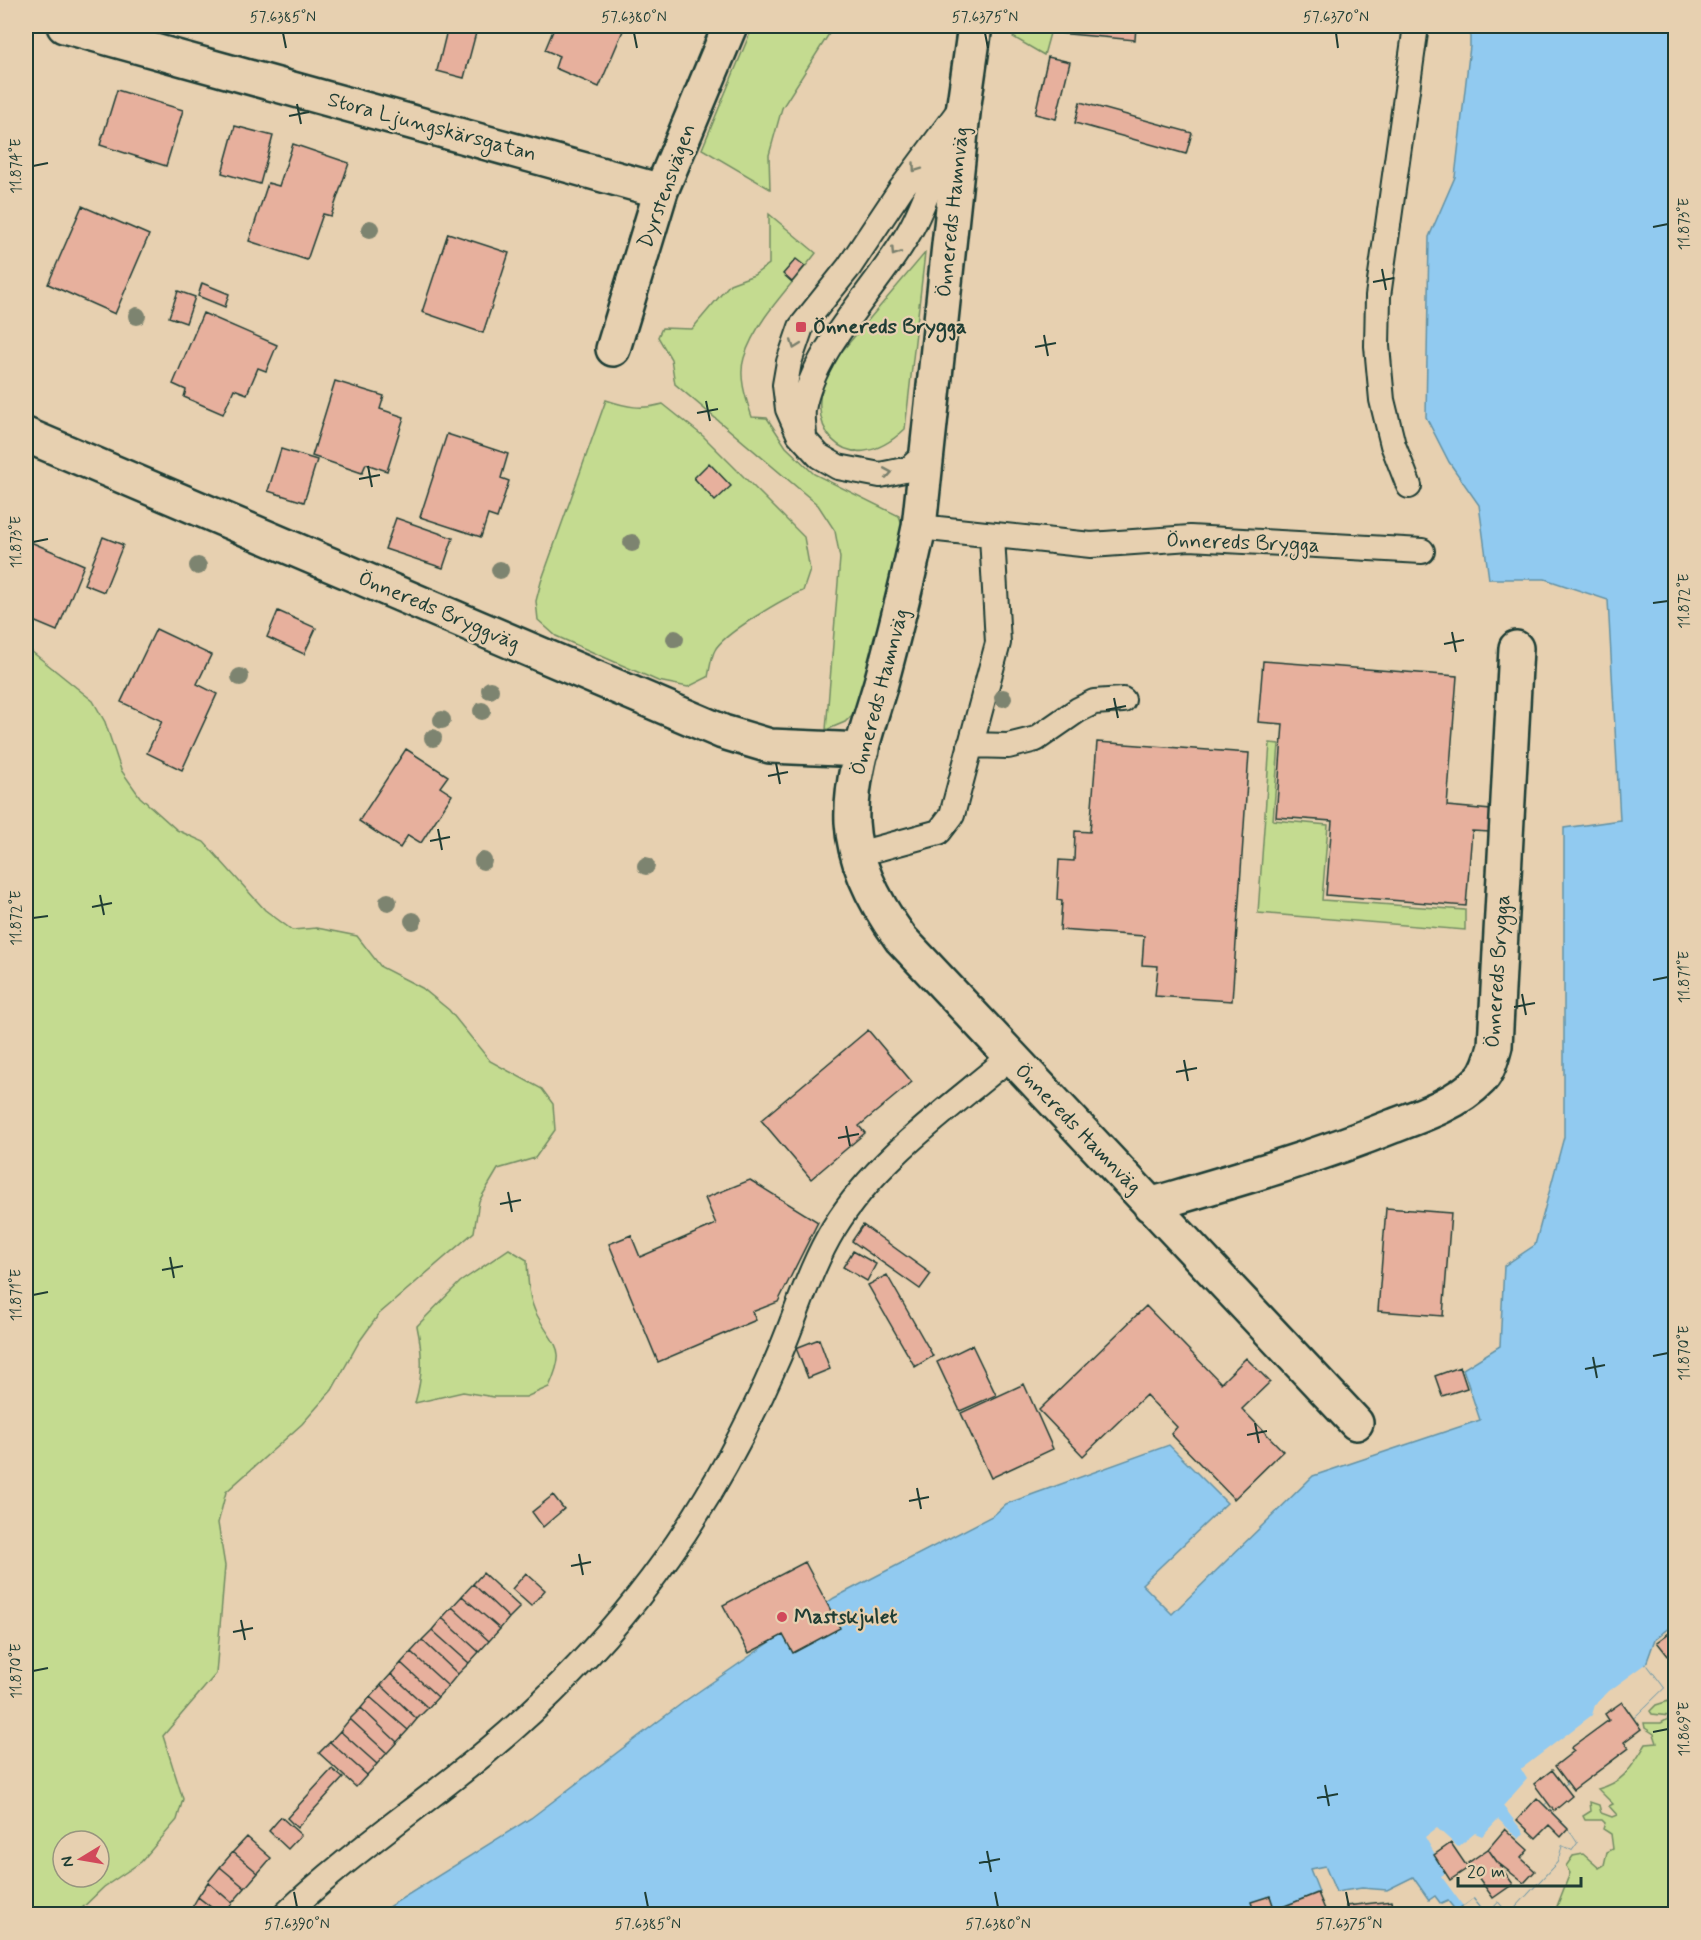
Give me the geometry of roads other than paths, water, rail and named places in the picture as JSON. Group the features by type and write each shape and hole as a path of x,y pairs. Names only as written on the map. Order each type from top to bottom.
{"street":[{"name":"Stora Ljungskärsgatan","path":"64,26 661,190"},
{"name":"Dyrstensvägen","path":"614,349 661,190 730,26"},
{"name":"Önnereds Hamnväg","path":"975,26 964,104 929,451 919,527 899,618 862,750 854,788 852,822 858,854 883,914 901,939 1356,1423"},
{"name":"Önnereds Bryggväg","path":"26,435 723,732 770,746 862,750"},
{"name":"Önnereds Brygga","path":"1150,1205 1346,1145 1431,1111 1456,1098 1481,1079 1490,1064 1495,1046 1516,648"}],"lane":[{"path":"1409,486 1393,445 1382,400 1377,346 1378,296 1416,26"},
{"path":"929,451 909,469 871,474 838,467 819,456 804,441 788,409 785,385 789,362 801,327 849,267 901,189 964,104"},
{"path":"804,441 803,412 813,379 825,354 873,287 913,225 964,104"},
{"name":"Önnereds Brygga","path":"919,527 1091,545 1190,538 1422,550"},
{"path":"858,854 939,832 952,815 998,643 992,536"},
{"path":"970,745 1008,746 1036,739 1094,702 1123,700"},
{"path":"286,1914 315,1886 458,1775 558,1690 639,1596 729,1462 777,1361 810,1278 834,1228 879,1169 1010,1057"}],"water":[{"path":"1470,26 1675,26 1675,1623 1655,1639 1646,1664 1664,1688 1544,1805 1567,1828 1577,1843 1572,1850 1562,1845 1557,1862 1509,1914 1498,1901 1486,1914 1473,1898 1456,1911 1448,1901 1441,1904 1435,1896 1429,1900 1413,1877 1387,1890 1362,1888 1336,1892 1325,1866 1310,1869 1319,1892 1282,1908 1285,1914 377,1914 531,1818 685,1701 834,1598 994,1515 1006,1504 1169,1445 1227,1503 1142,1584 1172,1614 1313,1476 1480,1420 1463,1369 1500,1346 1504,1266 1535,1245 1564,1137 1564,828 1620,820 1608,600 1545,579 1489,579 1479,505 1449,462 1426,417 1429,237 1455,177 1470,46"}],"place":[{"name":"Önnereds Brygga","path":"801,327"},
{"name":"Mastskjulet","path":"782,1617"}]}
